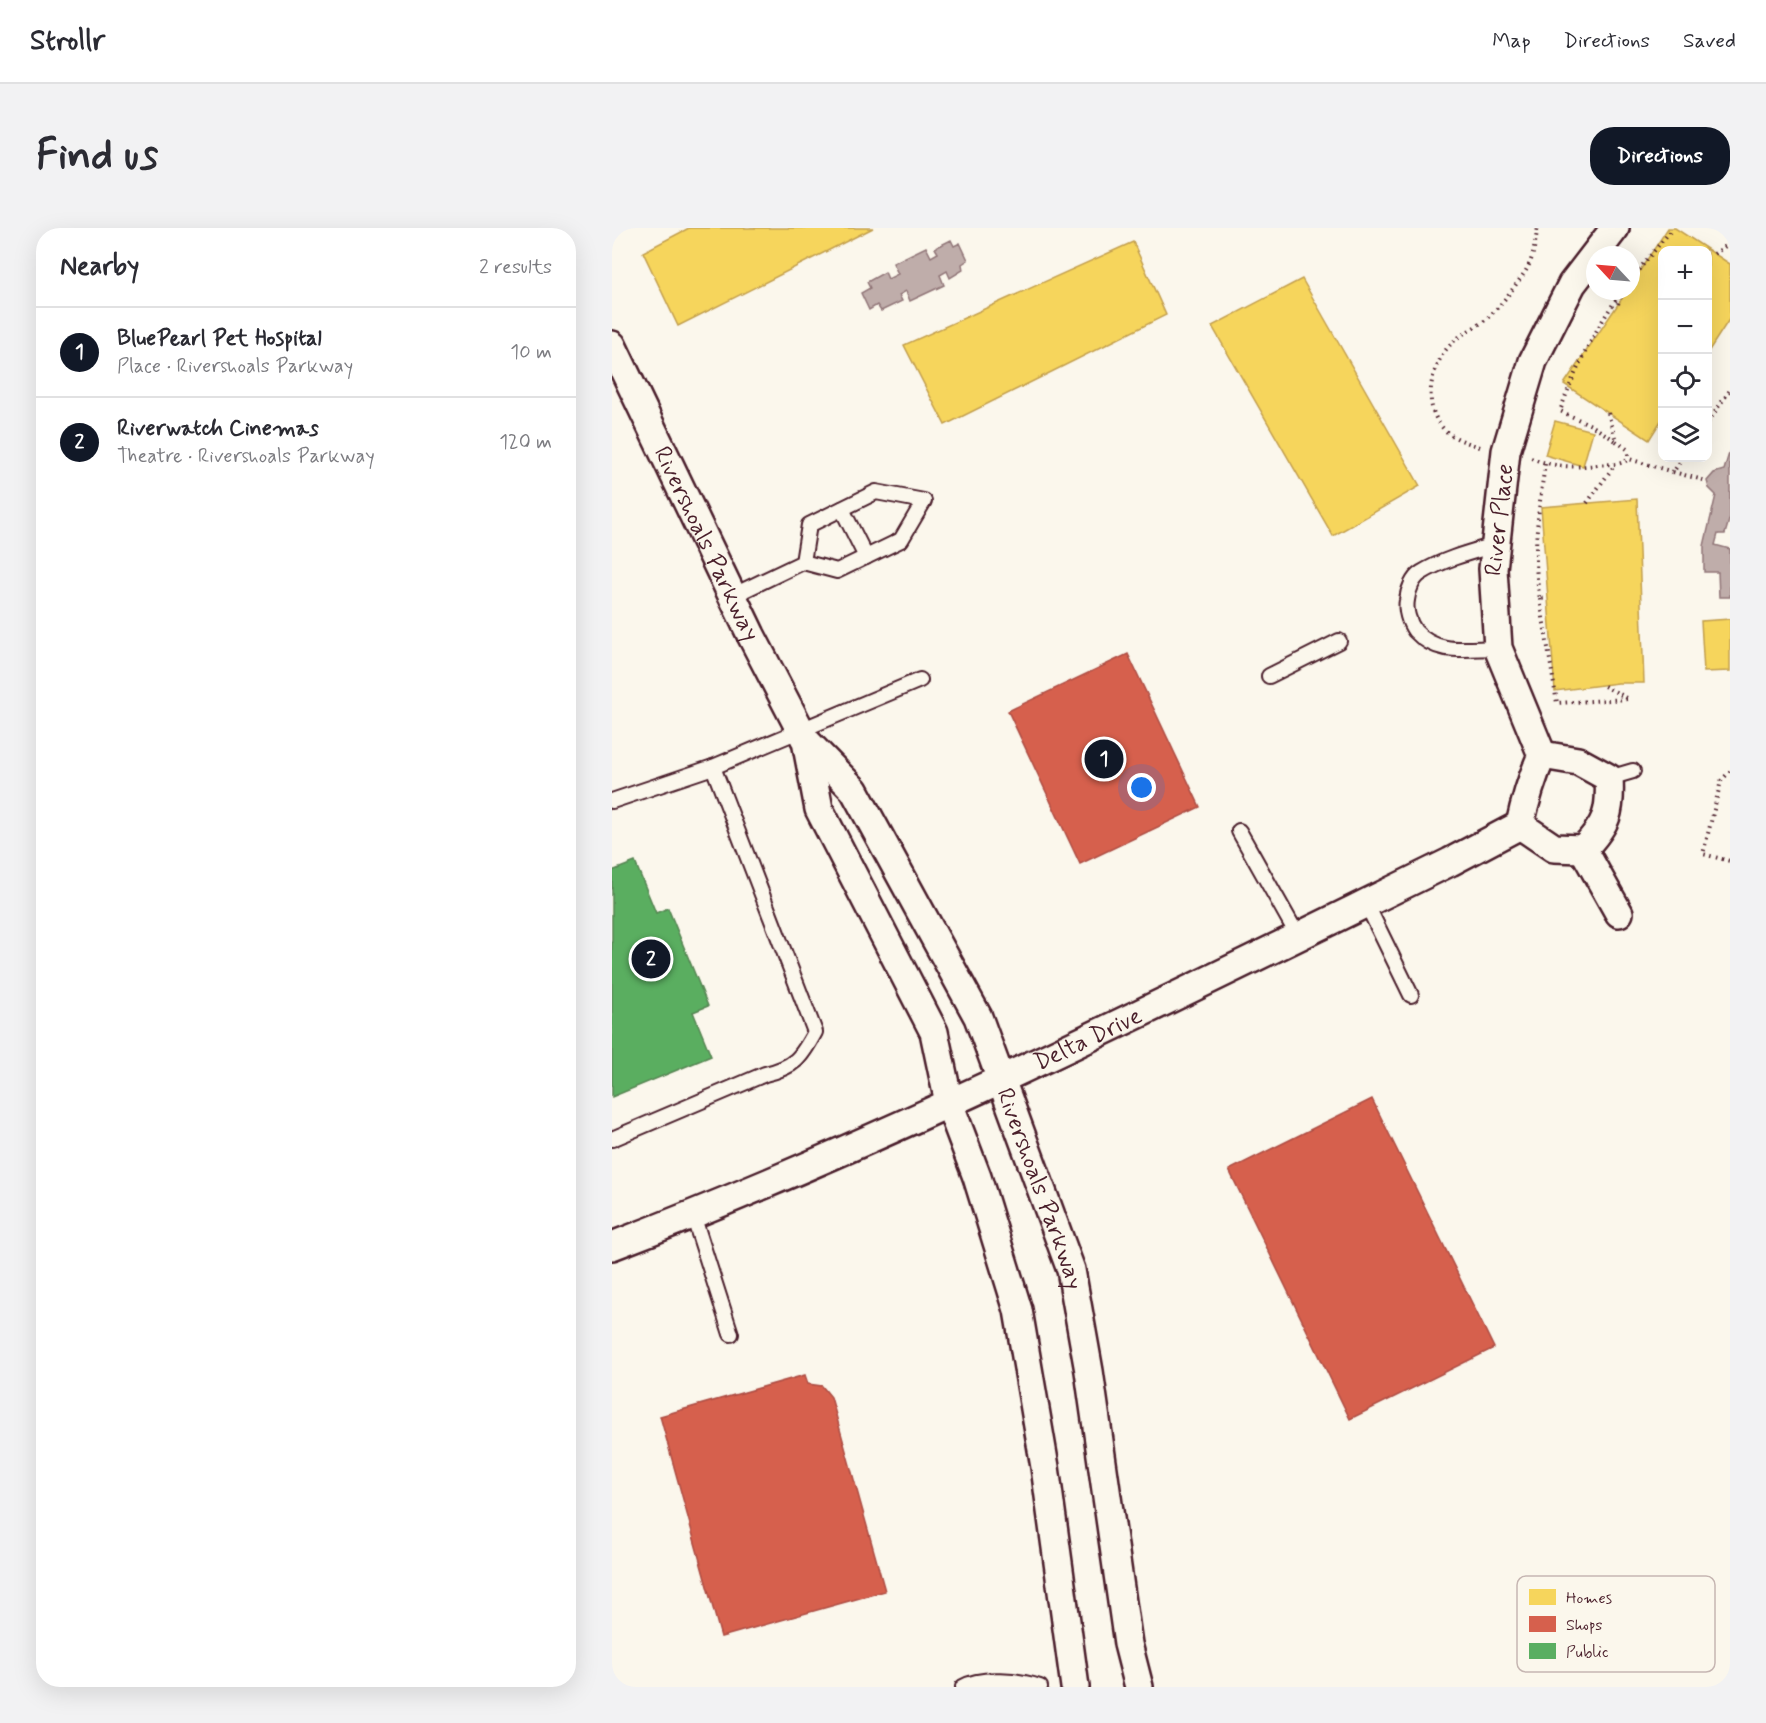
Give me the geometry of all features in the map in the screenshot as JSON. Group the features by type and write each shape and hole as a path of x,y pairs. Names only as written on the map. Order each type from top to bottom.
{"street":[{"name":"River Place","path":"1542,755 1498,648 1493,569 1506,451 1533,361 1572,284 1615,228"},
{"name":"Rivershoals Parkway","path":"612,345 732,596 803,735 819,809 934,1032 949,1103 977,1177 1018,1310 1045,1467 1076,1687"},
{"name":"Rivershoals Parkway","path":"803,735 854,790 978,1017 1071,1270 1089,1371 1128,1644 1139,1687"},
{"path":"1542,755 1578,761 1621,775 1599,833 1583,849 1554,848 1520,825 1532,778 1542,755"},
{"name":"Delta Drive","path":"612,1246 693,1215 1001,1079 1366,903 1520,825"},
{"path":"1583,849 1619,913"}],"lane":[{"path":"732,596 803,562 837,571 901,540 924,501 876,492 809,525 803,562"},
{"path":"842,509 866,557"},
{"path":"1496,545 1463,554 1419,574 1410,587 1406,603 1410,625 1424,640 1439,648 1498,648"},
{"path":"1269,676 1339,641"},
{"path":"612,801 803,735 920,680"},
{"path":"612,1139 765,1074 784,1070 803,1054 815,1032 713,767"},
{"path":"1239,831 1298,936"},
{"path":"1366,903 1411,995"},
{"path":"693,1215 731,1334"},
{"path":"966,1685 1004,1680 1040,1687"}],"path":[{"path":"1640,268 1673,228"},
{"path":"1714,254 1730,243"},
{"path":"1616,300 1582,355 1560,411 1591,425 1616,441 1627,449 1629,459"},
{"path":"1618,304 1619,300"},
{"path":"1712,415 1730,390"},
{"path":"1608,413 1616,441"},
{"path":"1545,464 1536,529 1535,575 1557,703 1629,699 1602,685"},
{"path":"1587,503 1614,466"},
{"path":"1674,472 1707,481"},
{"path":"1539,599 1548,598"},
{"path":"1730,771 1721,781 1703,854 1730,861"}],"shaded area":[{"path":"951,240 954,246 960,243 968,260 962,264 963,270 950,278 947,271 940,275 944,285 910,301 906,291 899,295 902,301 881,311 877,305 869,310 861,293 870,288 867,282 885,272 888,279 898,274 893,263 926,247 931,257 938,253 935,248"},
{"path":"1730,450 1730,517 1725,534 1718,534 1715,545 1730,549 1730,597 1719,597 1718,572 1704,572 1704,546 1716,495 1709,488 1707,481 1714,473 1724,470"}],"building: Homes":[{"path":"689,228 873,228 678,326 643,252"},
{"path":"1668,228 1675,228 1702,246 1658,246 1658,425 1649,440 1564,384 1621,300 1640,300 1640,270"},
{"path":"1133,242 1166,315 945,425 904,345"},
{"path":"1712,252 1730,264 1730,318 1712,346"},
{"path":"1302,279 1420,486 1333,536 1212,326"},
{"path":"1555,421 1593,431 1583,466 1545,455"},
{"path":"1637,499 1644,683 1618,683 1555,691 1541,507"},
{"path":"1730,619 1730,671 1704,672 1701,621"}],"building: Shops":[{"path":"1128,654 1200,807 1080,864 1008,711"},
{"path":"1372,1099 1494,1348 1350,1419 1229,1170"},
{"path":"805,1375 808,1384 822,1386 831,1397 885,1591 721,1637 660,1416"}],"building: Public":[{"path":"635,862 656,913 668,908 708,1006 693,1012 711,1056 612,1097 612,871"}],"place":[{"name":"BluePearl Pet Hospital","path":"1104,759"},
{"name":"Riverwatch Cinemas","path":"651,959"}]}
